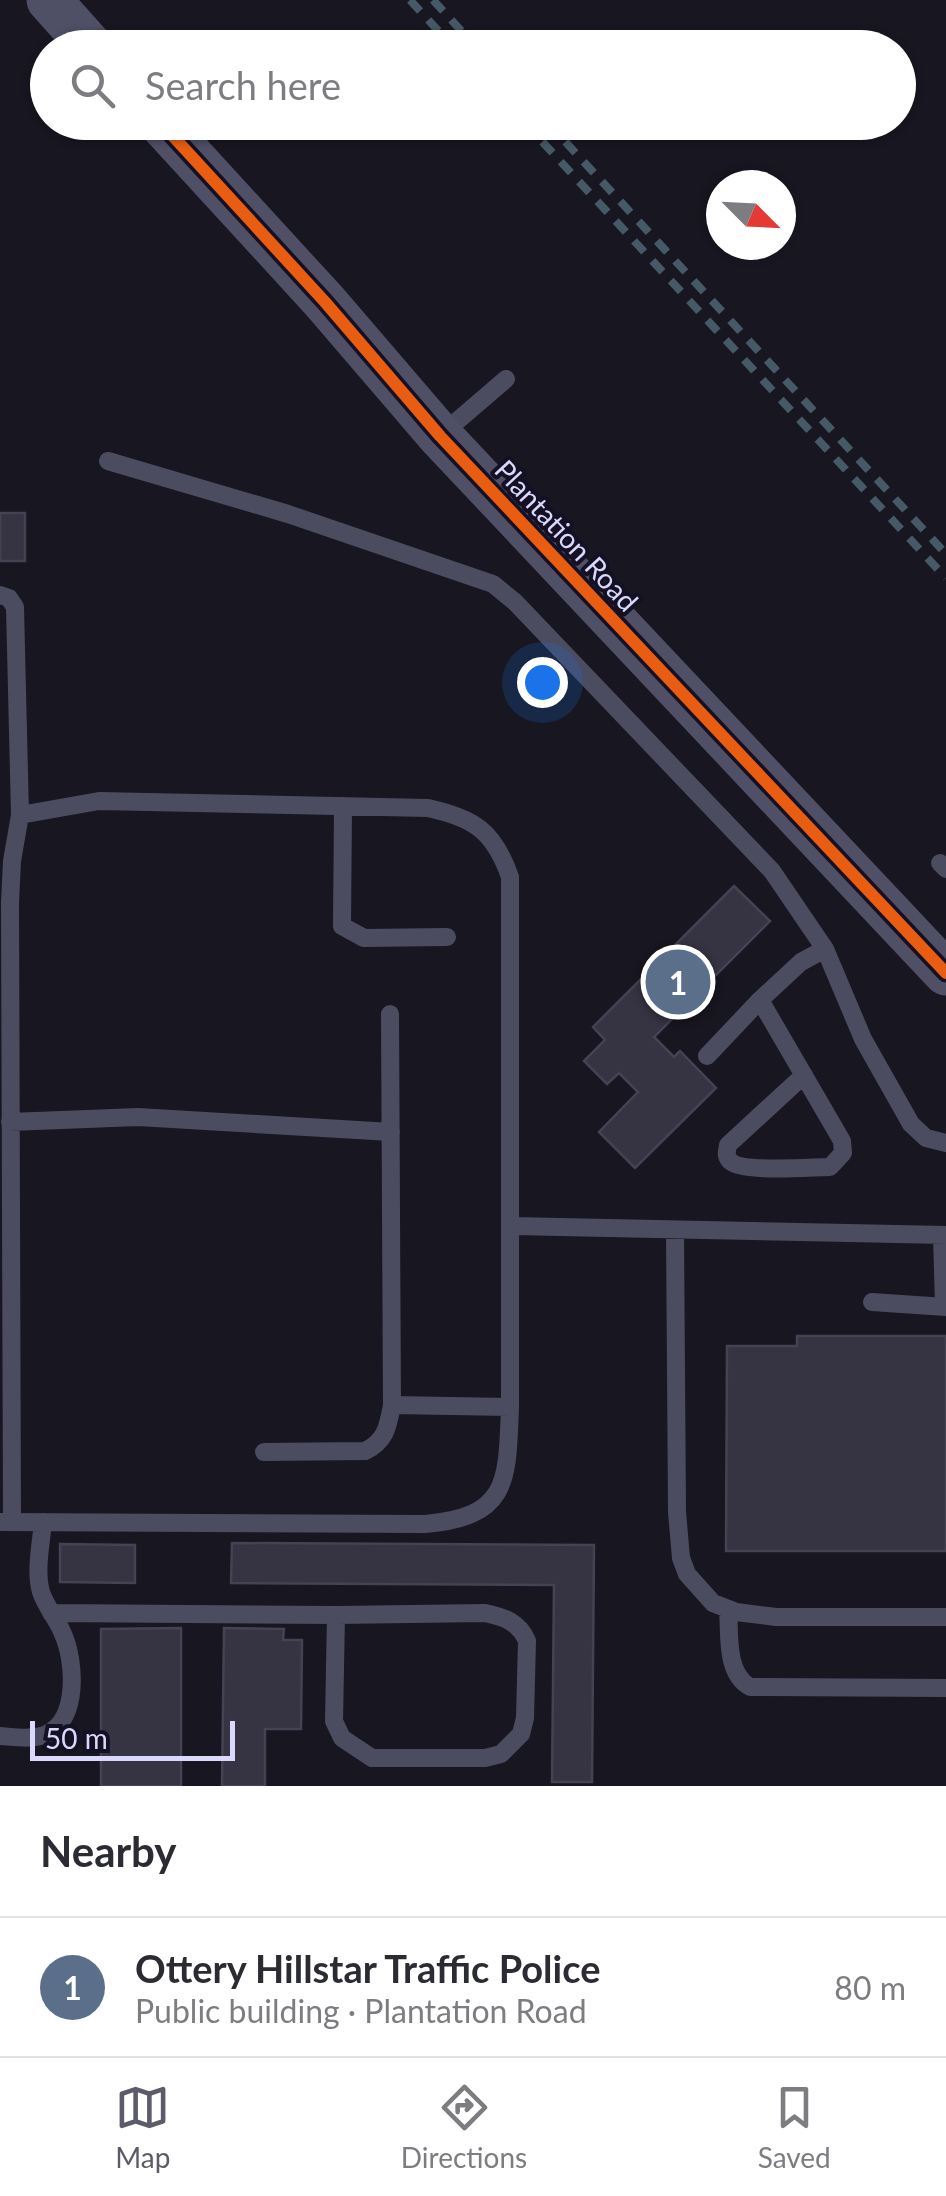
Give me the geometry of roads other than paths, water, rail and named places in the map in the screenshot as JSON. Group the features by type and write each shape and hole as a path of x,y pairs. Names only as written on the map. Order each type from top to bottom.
{"street":[{"path":"49,0 76,30"},
{"name":"Plantation Road","path":"176,140 440,436 946,973"}],"lane":[{"path":"440,436 506,378"},
{"path":"108,461 288,514 493,584 515,602 772,871 825,949 863,1039 911,1124 926,1138 946,1143"},
{"path":"0,596 9,598 14,607 8,658 9,742 20,815 10,904 10,1122 5,1196 6,1522 454,1522 486,1507 502,1482 508,1461 510,1407 510,877 504,859 483,830 460,815 428,808 99,801 20,815"},
{"path":"344,806 342,926 364,938 448,937"},
{"path":"706,1056 801,962 825,949"},
{"path":"760,1000 804,1076 842,1142 843,1153 830,1166 745,1167 731,1162 728,1145 804,1076"},
{"path":"264,1452 366,1451 384,1437 392,1405 390,1014"},
{"path":"10,1122 138,1117 391,1132"},
{"path":"512,1226 944,1235 945,1306 872,1302"},
{"path":"675,1231 677,1512 681,1558 687,1574 713,1603 728,1609 776,1617 946,1618"},
{"path":"392,1405 510,1407"},
{"path":"0,1736 47,1734 69,1706 70,1657 65,1636 40,1589 38,1576 43,1522"},
{"path":"728,1609 733,1670 750,1686 946,1688"},
{"path":"51,1612 485,1612 514,1622 527,1641 525,1718 514,1744 501,1754 484,1758 401,1760 372,1758 349,1745 334,1721 336,1615"}],"railway":[{"path":"410,0 438,30"},
{"path":"433,0 460,30"},
{"path":"541,140 946,578"},
{"path":"564,140 946,554"}],"place":[{"name":"Ottery Hillstar Traffic Police","path":"678,982"}]}
